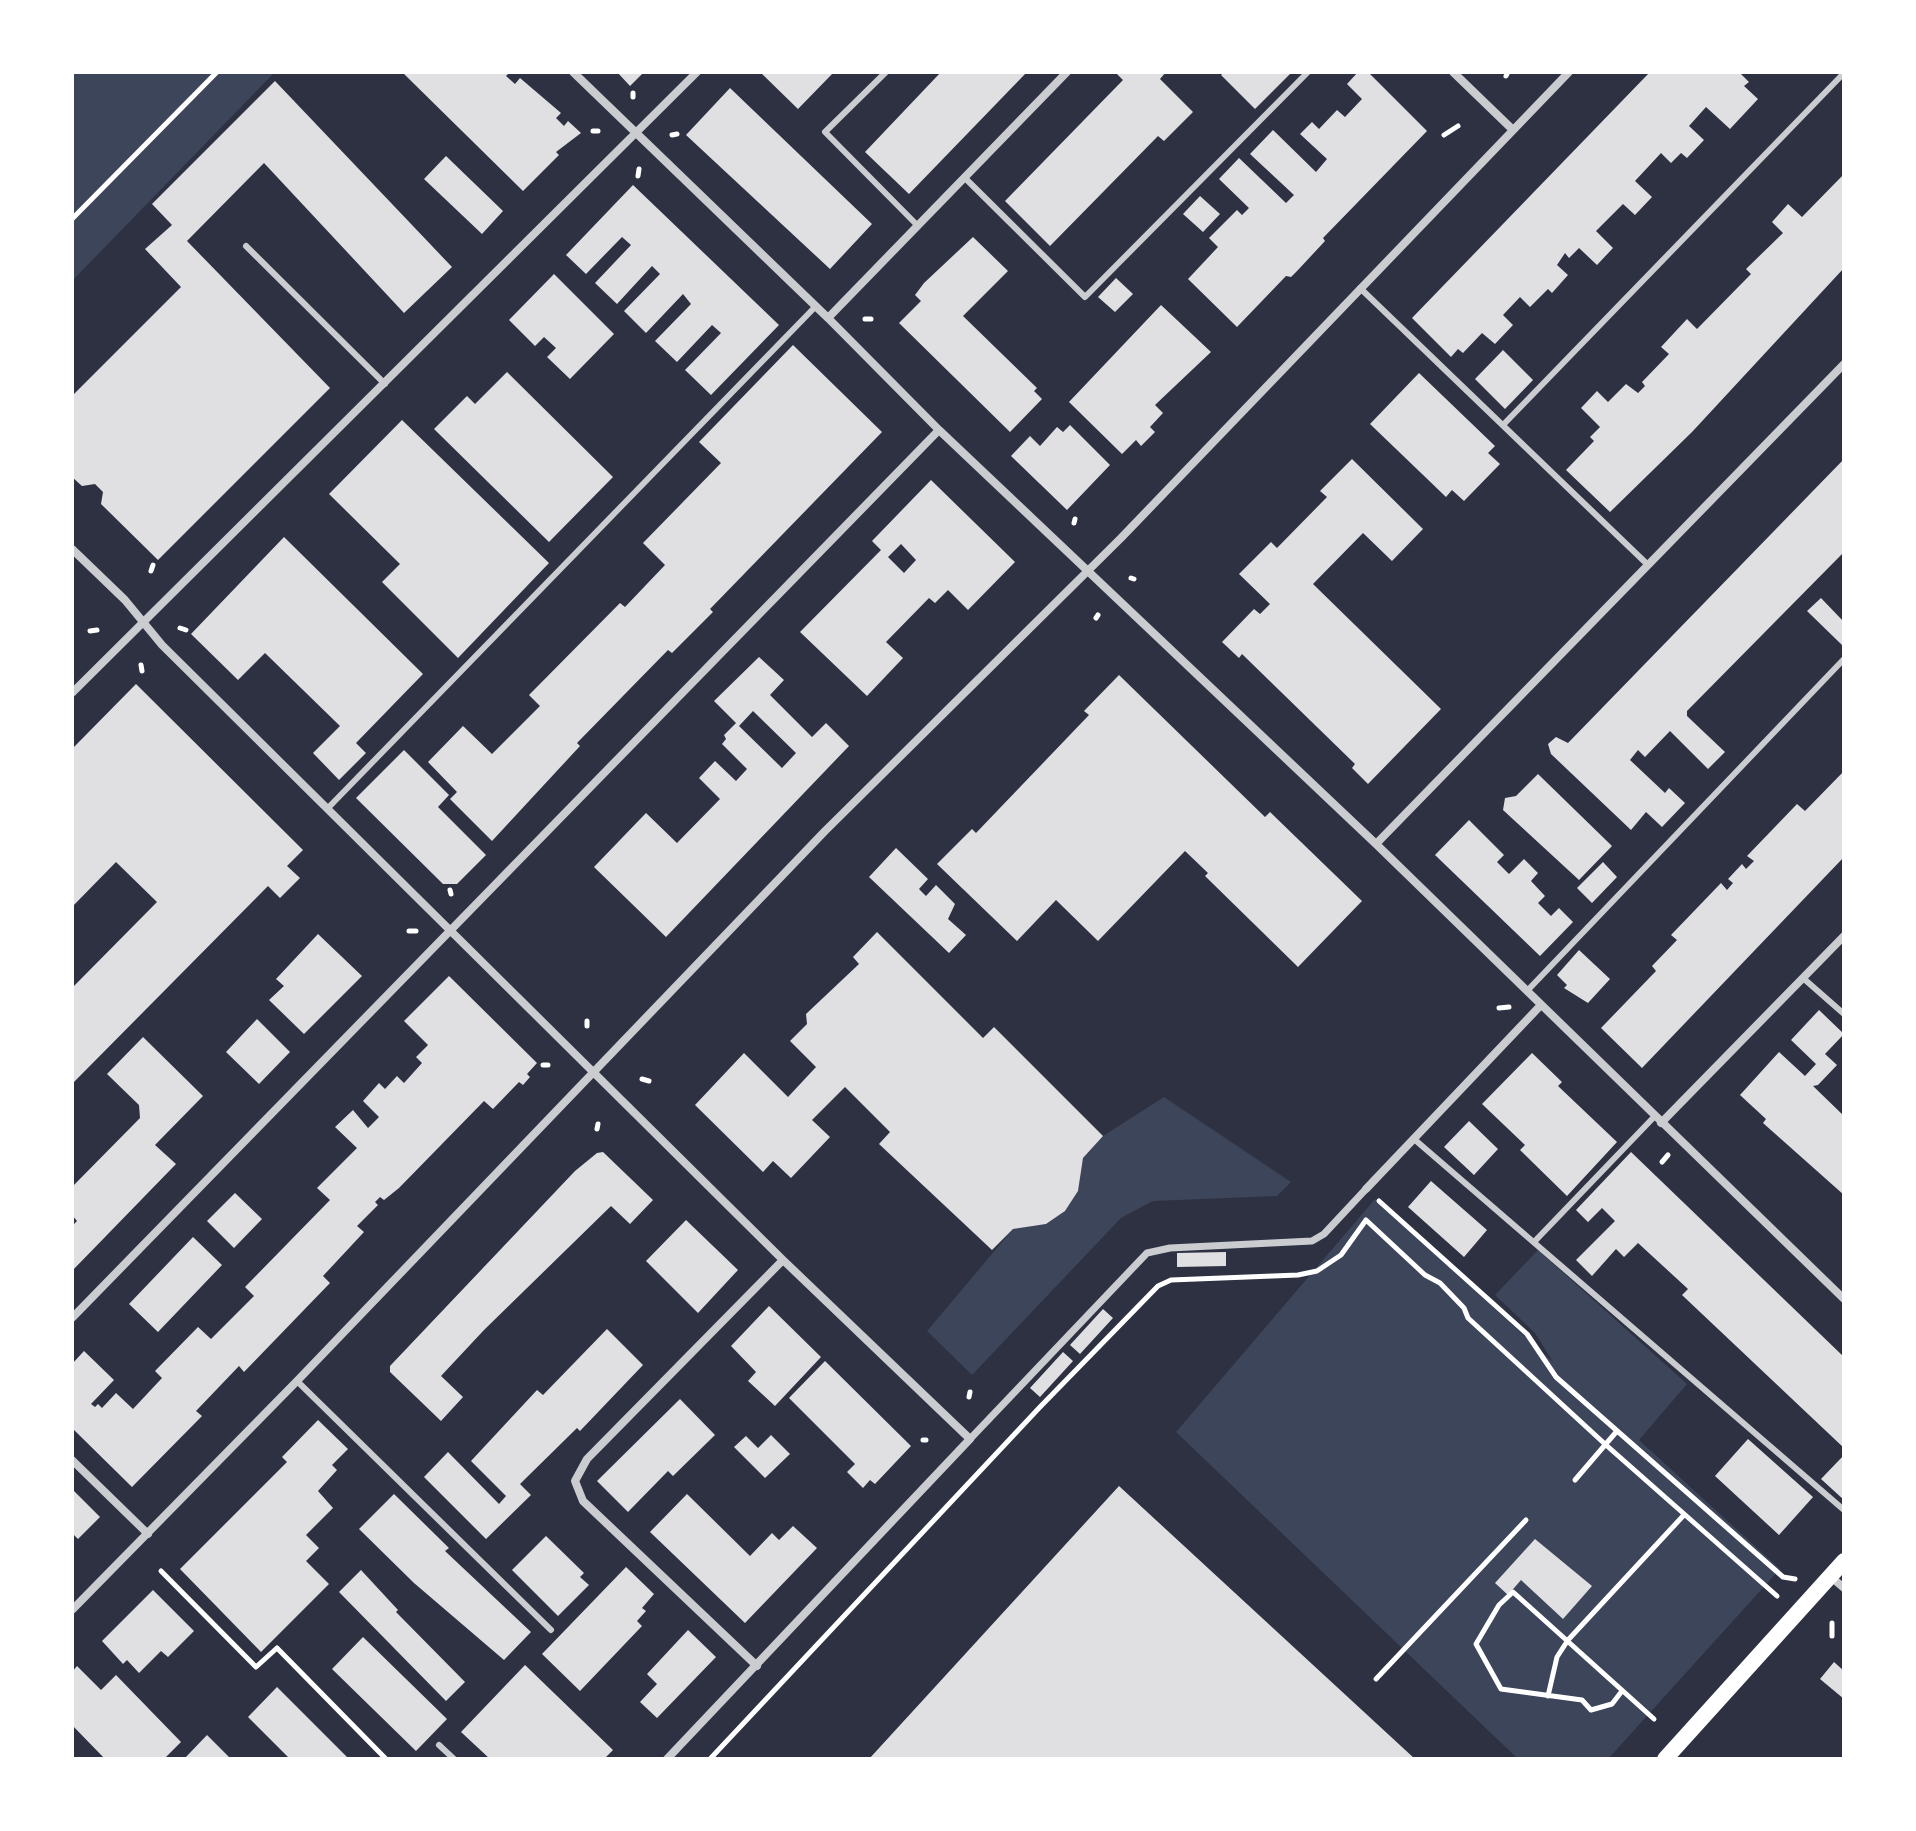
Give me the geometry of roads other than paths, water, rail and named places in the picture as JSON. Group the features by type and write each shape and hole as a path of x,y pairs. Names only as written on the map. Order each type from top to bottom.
{"main road":[{"path":"1665,1759 1844,1561"}],"street":[{"path":"573,72 816,306 939,430 1376,844 1844,1299"},
{"path":"72,693 697,72"},
{"path":"828,318 1067,72"},
{"path":"1453,72 1512,129"},
{"path":"72,1610 297,1381 825,831 1087,570 1569,72"},
{"path":"1376,844 1844,364"},
{"path":"72,1318 939,430"},
{"path":"72,549 783,1260 970,1439"},
{"path":"1658,1120 1844,936"},
{"path":"667,1759 1147,1253 1170,1248 1312,1241 1324,1234 1541,1005"},
{"path":"757,1666 583,1501 575,1481 587,1459 783,1260"},
{"path":"72,1460 148,1534"},
{"path":"1830,1576 1844,1588"}],"lane":[{"path":"886,72 825,132 918,226"},
{"path":"965,178 1085,297 1308,72"},
{"path":"1504,424 1844,73"},
{"path":"246,246 385,384"},
{"path":"1360,288 1647,564"},
{"path":"328,808 816,306"},
{"path":"1527,991 1844,659"},
{"path":"1803,978 1844,1014"},
{"path":"1535,1241 1658,1120"},
{"path":"1414,1139 1844,1510"},
{"path":"297,1381 551,1630"},
{"path":"439,1745 454,1759"}]}
